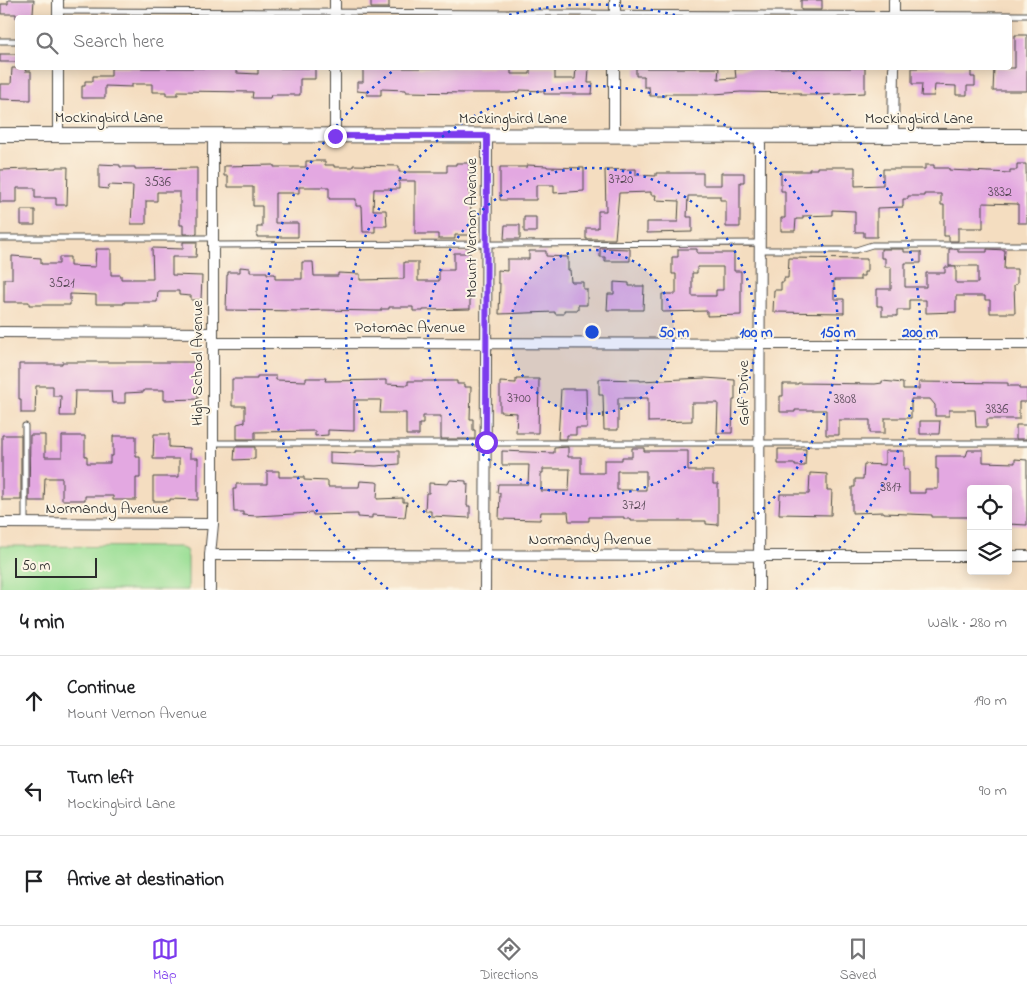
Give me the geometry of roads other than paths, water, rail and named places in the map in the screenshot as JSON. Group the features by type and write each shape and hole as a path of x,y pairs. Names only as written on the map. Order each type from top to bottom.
{"main road":[{"name":"Mockingbird Lane","path":"0,135 1027,136"}],"street":[{"path":"58,0 58,14"},
{"path":"335,0 335,15"},
{"path":"615,0 615,15"},
{"path":"894,0 894,15"},
{"path":"58,70 58,135"},
{"path":"335,70 335,136"},
{"path":"614,70 614,136"},
{"path":"894,70 894,136"},
{"name":"High School Avenue","path":"210,590 214,443 213,135"},
{"name":"Mount Vernon Avenue","path":"485,590 487,136"},
{"name":"Golf Drive","path":"759,590 760,136"},
{"name":"Potomac Avenue","path":"0,332 487,343 1027,344"},
{"name":"Normandy Avenue","path":"0,523 213,524"},
{"name":"Normandy Avenue","path":"210,554 967,556"},
{"path":"1012,556 1027,556"}],"lane":[{"path":"58,14 335,15"},
{"path":"1012,15 1027,15"},
{"path":"0,41 15,42"},
{"path":"0,238 487,245 759,246 856,250 872,245 1027,245"},
{"path":"25,426 25,523"},
{"path":"214,443 1027,443"}]}
